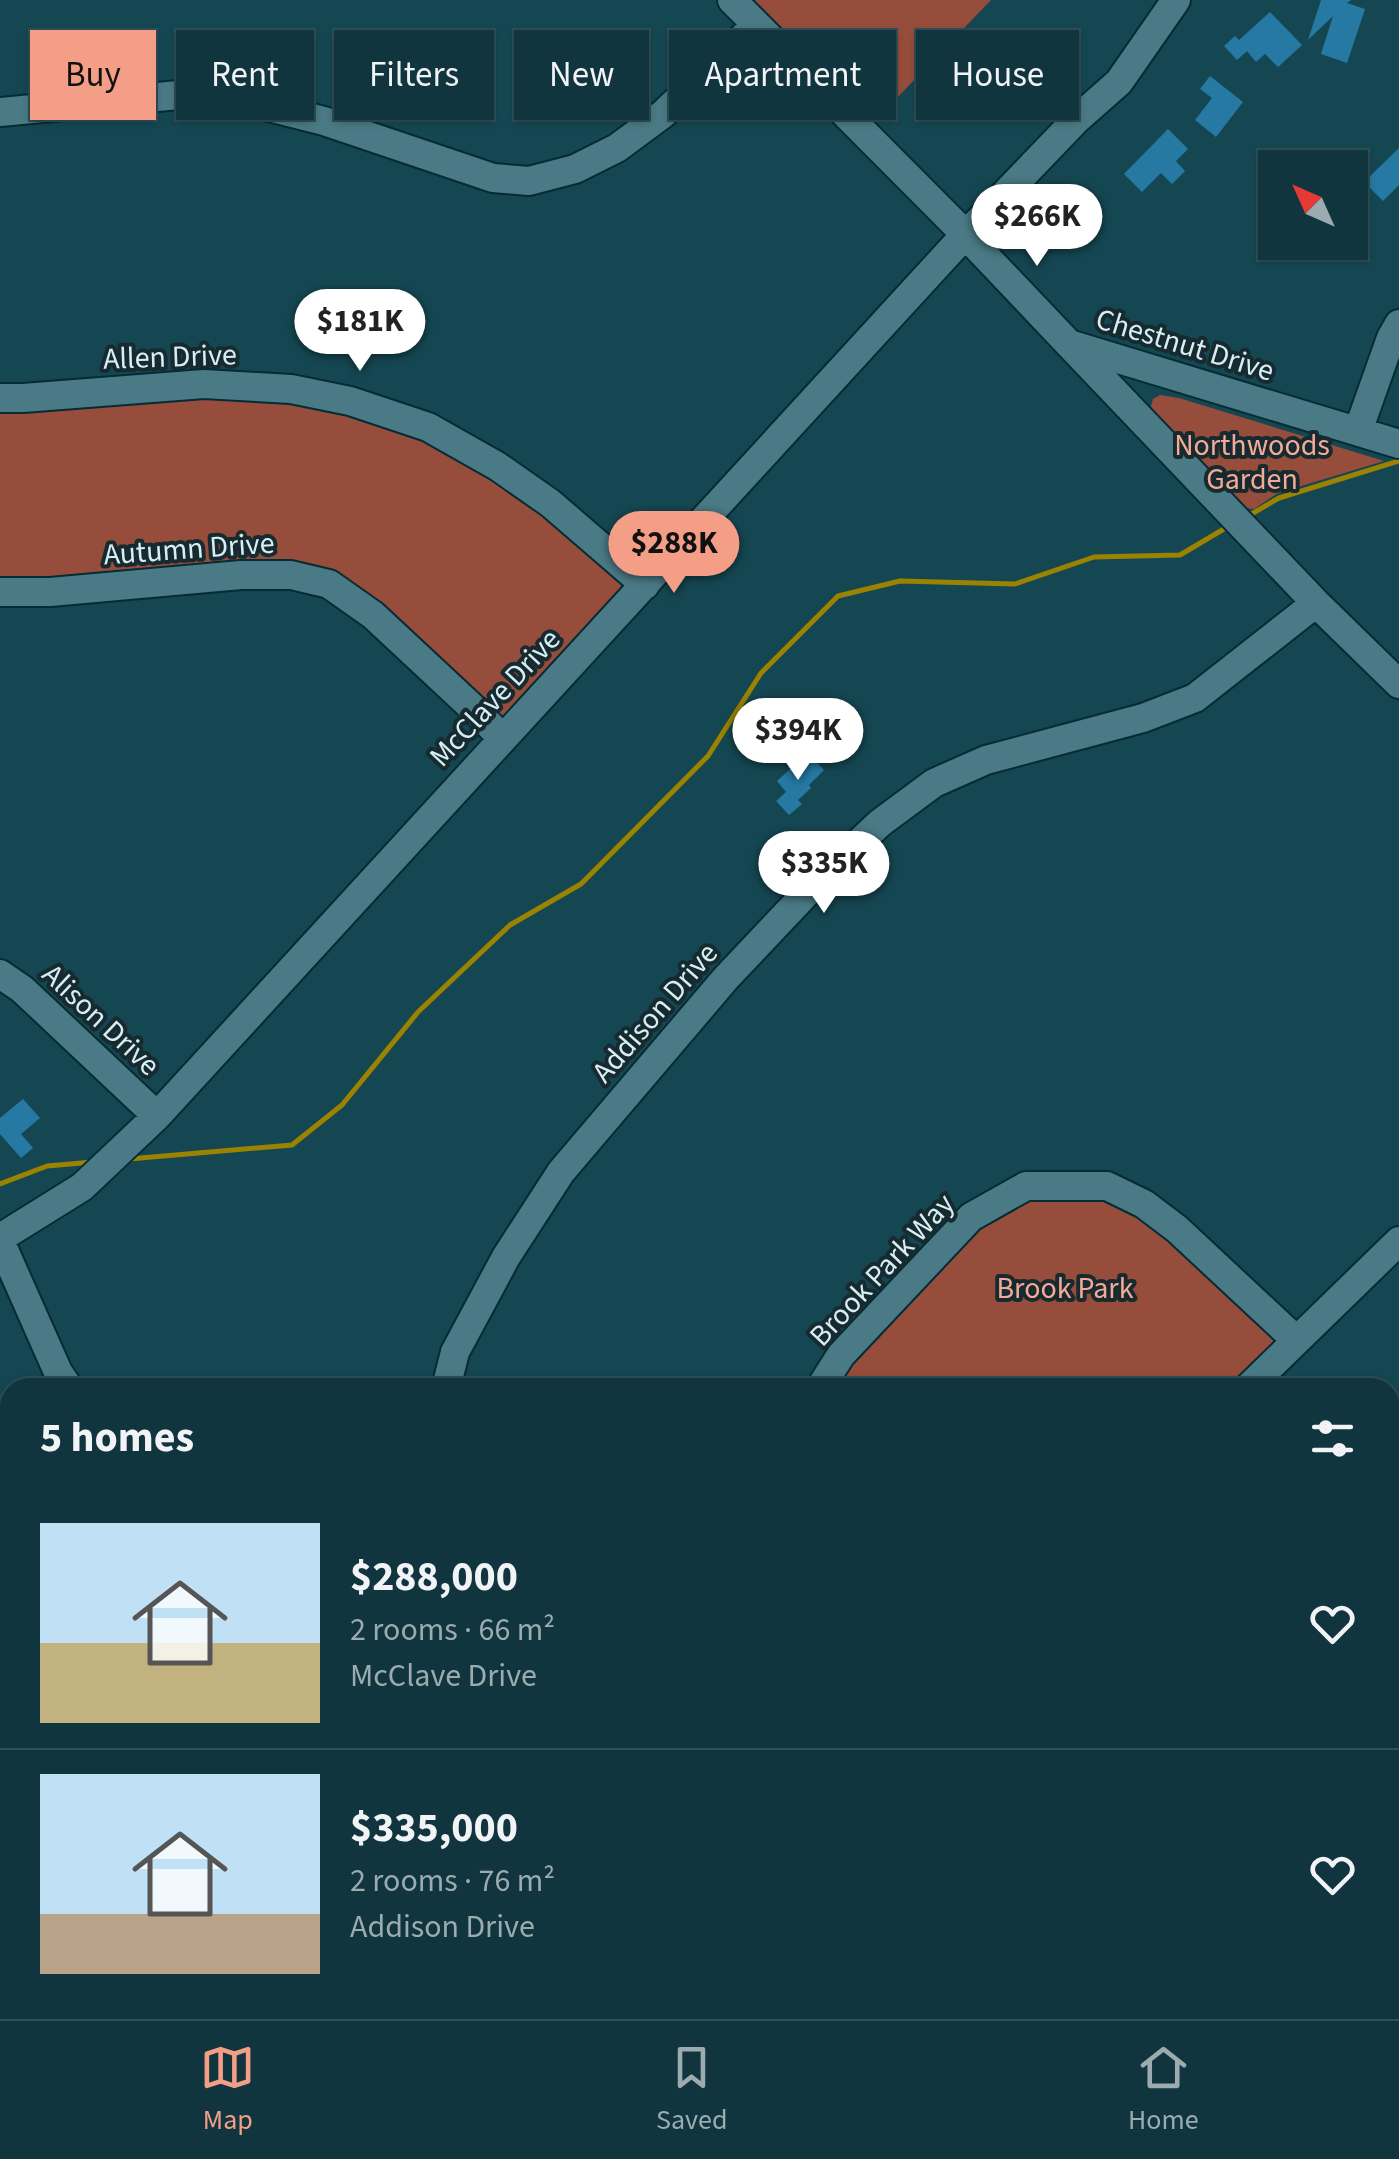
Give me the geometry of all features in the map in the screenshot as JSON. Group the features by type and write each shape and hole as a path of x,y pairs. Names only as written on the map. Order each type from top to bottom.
{"street":[{"name":"Chestnut Drive","path":"732,0 1068,344 1399,444"},
{"name":"McClave Drive","path":"0,1240 82,1186 157,1116 965,235 1076,120 1119,82 1176,0"},
{"path":"0,112 189,94 208,96 246,101 324,121 494,178 529,181 576,169 617,148 664,114 756,25"},
{"path":"1358,431 1399,324"},
{"path":"1068,344 1399,684"},
{"name":"Allen Drive","path":"0,398 204,384 291,389 350,401 428,427 497,466 550,503 645,584"},
{"name":"Autumn Drive","path":"0,592 50,592 241,575 291,575 329,584 373,615 502,738"},
{"name":"Addison Drive","path":"448,1378 455,1352 506,1256 562,1172 726,978 814,884 880,822 934,783 986,760 1143,718 1195,698 1316,603"},
{"name":"Alison Drive","path":"0,974 22,989 157,1116"},
{"name":"Brook Park Way","path":"827,1378 842,1355 971,1218 1026,1186 1106,1186 1144,1204 1296,1340"},
{"path":"0,1240 62,1378"},
{"path":"1258,1378 1399,1241"}],"green space":[{"path":"740,0 991,0 962,30 916,30 916,78 896,99 896,30 772,30"},
{"path":"188,383 413,422 649,583 506,734 363,605 296,576 0,581 0,400"},
{"name":"Northwoods Garden","path":"1160,395 1384,461 1278,493 1254,509 1243,508 1150,410 1153,399"},
{"name":"Brook Park","path":"1079,1185 1168,1225 1298,1345 1262,1378 831,1378 991,1201"}],"building":[{"path":"1321,0 1351,0 1347,3 1365,9 1347,63 1321,54 1333,16 1308,40"},
{"path":"1270,12 1302,45 1278,67 1265,54 1256,62 1247,51 1237,60 1224,46 1235,36 1239,40"},
{"path":"1210,76 1243,102 1216,137 1195,120 1212,98 1200,89"},
{"path":"1168,129 1188,149 1176,161 1185,171 1172,184 1161,173 1142,192 1124,174"},
{"path":"1399,148 1399,185 1383,201 1368,186 1368,178"},
{"path":"808,753 824,770 798,800 802,804 789,815 776,801 786,792 777,781"},
{"path":"23,1099 40,1118 21,1134 33,1148 21,1158 0,1134 0,1118"}],"waterway":[{"path":"1248,516 1279,498 1399,461"},
{"path":"129,1159 292,1145 342,1105 418,1012 510,925 581,884 708,756 761,673 838,596 900,581 1015,584 1094,557 1180,555 1229,526"},
{"path":"0,1184 47,1166 93,1162"}]}
